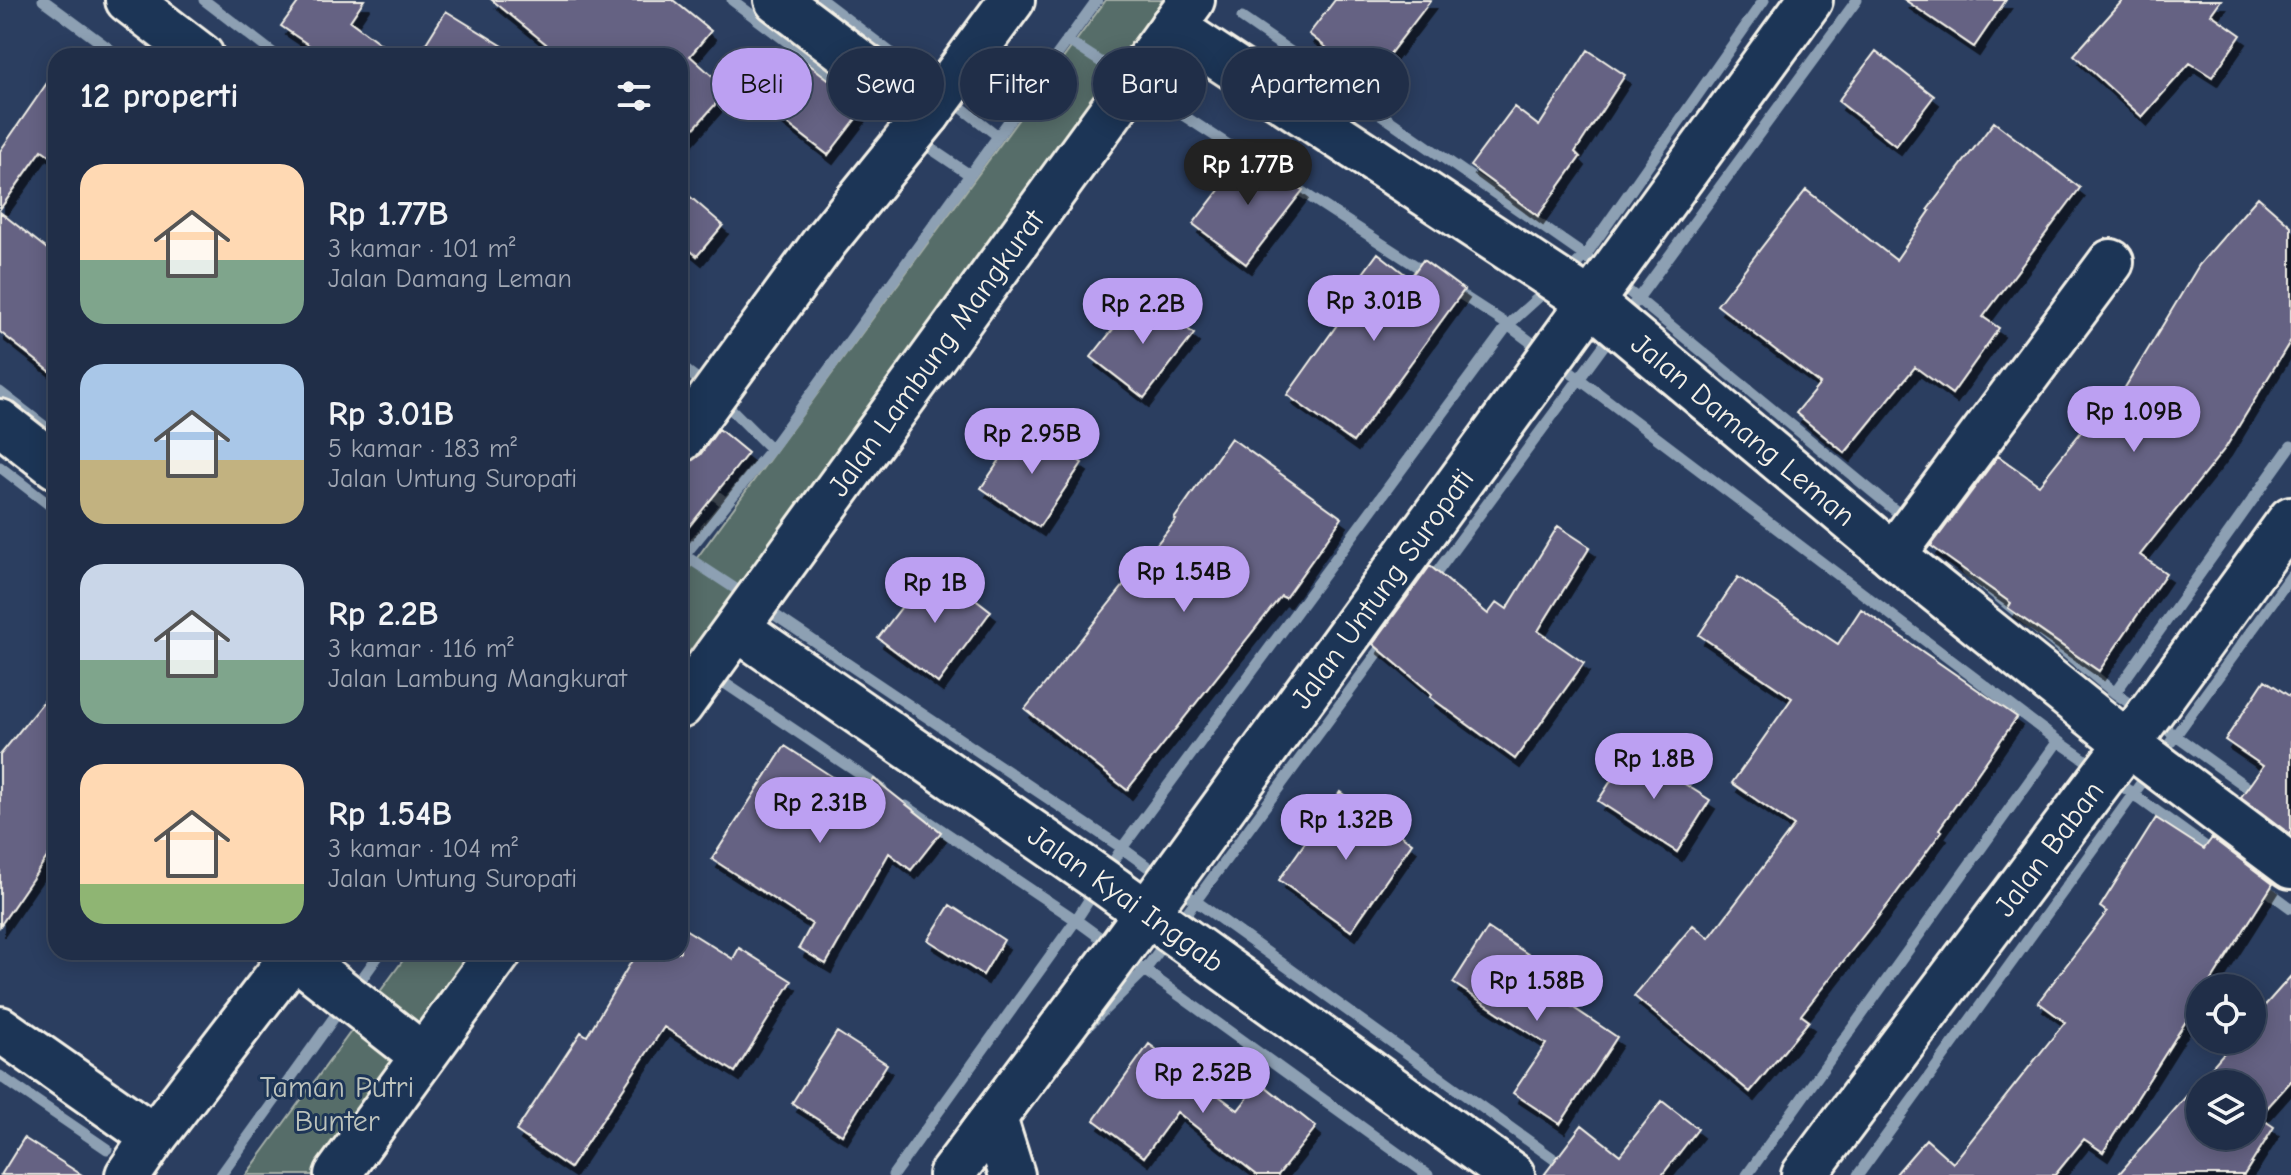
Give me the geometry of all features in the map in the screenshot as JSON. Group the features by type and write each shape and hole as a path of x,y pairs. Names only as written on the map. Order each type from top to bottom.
{"street":[{"path":"128,0 191,48"},
{"path":"777,0 841,48"},
{"path":"944,92 1012,0"},
{"name":"Jalan Untung Suropati","path":"951,1175 1592,303 1810,0"},
{"name":"Jalan Damang Leman","path":"1182,14 1592,303 1893,555 2141,725 2291,866"},
{"name":"Jalan Lambung Mangkurat","path":"688,695 1182,14"},
{"path":"688,426 826,240 923,120"},
{"path":"1893,555 2111,262"},
{"path":"0,422 48,460"},
{"name":"Jalan Baban","path":"1804,1175 2291,519"},
{"name":"Jalan Kyai Inggab","path":"737,628 1145,912 1512,1175"},
{"path":"128,1175 290,960"},
{"path":"302,960 407,1044"},
{"path":"337,1175 407,1044 491,960"},
{"path":"0,1029 154,1137"},
{"path":"994,1118 1012,1175"}],"green space":[{"path":"1106,0 1179,0 1144,48 1093,48 1093,118 688,676 688,570 1018,120 1077,120 1077,48 1071,48"},
{"name":"Taman Putri Bunter","path":"403,960 482,960 326,1175 246,1175"}],"building":[{"path":"300,0 364,0 350,21 386,48 313,48 281,26"},
{"path":"492,0 673,0 711,31 690,56 712,76 712,108 688,135 688,48 551,48"},
{"path":"1335,0 1431,0 1394,48 1327,48 1309,34"},
{"path":"1905,0 2006,0 1974,47"},
{"path":"2123,0 2221,0 2211,14 2241,35 2212,77 2190,63 2142,117 2074,55"},
{"path":"446,11 506,48 423,48"},
{"path":"1588,50 1625,75 1575,152 1580,157 1538,216 1470,166 1514,107 1539,126"},
{"path":"1876,51 1934,96 1896,146 1838,101"},
{"path":"812,67 828,79 828,120 855,120 828,155 783,120 812,120"},
{"path":"48,82 48,154 42,150 0,209 0,151"},
{"path":"1994,122 2080,188 1983,317 1999,328 1952,394 1915,367 1845,453 1796,413 1820,384 1717,305 1806,190 1896,260 1930,211 1928,209"},
{"path":"1250,150 1303,190 1246,264 1193,224"},
{"path":"688,195 723,225 697,256 688,249"},
{"path":"2258,197 2291,226 2291,340 2226,447 2140,555 2166,573 2099,671 2008,608 2011,603 1931,546 1998,456 2039,485 2108,398 2115,404 2199,265"},
{"path":"0,212 48,250 48,370 0,332"},
{"path":"1378,253 1410,278 1423,260 1464,290 1353,442 1287,395 1354,301 1347,295"},
{"path":"1142,293 1194,334 1144,398 1091,357"},
{"path":"1024,424 1082,463 1039,527 981,488"},
{"path":"719,429 748,453 688,528 688,462 700,455"},
{"path":"1231,438 1342,518 1285,598 1281,596 1127,790 1025,709 1176,520"},
{"path":"1558,526 1590,547 1538,631 1584,663 1515,759 1430,697 1432,694 1373,644 1430,566 1488,614 1497,602 1507,609"},
{"path":"933,566 991,611 938,683 878,638"},
{"path":"1738,577 1838,644 1861,609 2017,717 1939,829 1942,831 1801,1015 1809,1021 1750,1092 1634,996 1693,925 1709,938 1794,826 1732,783 1792,698 1699,635"},
{"path":"2265,680 2291,697 2291,835 2241,797 2263,766 2225,740"},
{"path":"48,696 48,856 0,926 0,755"},
{"path":"785,746 862,796 874,779 941,832 911,870 889,853 826,964 799,948 812,924 712,859"},
{"path":"1631,750 1710,800 1677,852 1598,801"},
{"path":"1340,792 1412,843 1351,931 1279,880"},
{"path":"2156,818 2204,849 2212,838 2273,884 2216,974 2186,974 2186,1021 2103,1152 2084,1139 2055,1175 1895,1175 1926,1139 1953,1163 2065,1022 2038,1002 2107,912 2100,907"},
{"path":"950,905 1004,940 983,975 928,940"},
{"path":"1488,928 1558,974 1547,990 1617,1037 1560,1124 1513,1093 1546,1044 1453,983"},
{"path":"688,931 733,959 739,948 792,981 735,1072 664,1027 570,1168 516,1131 581,1032 587,1036 632,960 688,960"},
{"path":"2291,976 2291,1081 2266,1109 2266,1070 2209,1070 2223,1054 2266,1054 2266,1004"},
{"path":"837,1032 887,1064 842,1135 792,1103"},
{"path":"1149,1044 1238,1110 1260,1082 1316,1127 1278,1175 1257,1175 1177,1112 1144,1157 1094,1120"},
{"path":"2186,1097 2186,1150 2260,1150 2244,1175 2118,1175"},
{"path":"1662,1101 1698,1129 1662,1175 1544,1175 1582,1125 1620,1155"},
{"path":"2266,1122 2274,1127 2266,1140"},
{"path":"24,1138 82,1175 1,1175"}],"waterway":[{"path":"43,0 108,48"},
{"path":"204,0 267,48"},
{"path":"732,0 904,130"},
{"path":"822,0 885,48"},
{"path":"688,551 771,449 1097,0"},
{"path":"1242,18 1585,256 1764,0"},
{"path":"1623,319 1857,0"},
{"path":"1067,40 1093,57"},
{"path":"949,98 998,136"},
{"path":"1190,120 1258,164"},
{"path":"918,140 970,175"},
{"path":"1290,184 1430,275"},
{"path":"1564,275 1585,256 1602,269"},
{"path":"1615,280 1908,521"},
{"path":"1544,352 1508,325 1551,286"},
{"path":"763,607 1122,848 1508,325 1451,288"},
{"path":"1429,583 1613,333"},
{"path":"1558,363 2058,741 1747,1175"},
{"path":"688,372 708,387"},
{"path":"0,392 48,429"},
{"path":"721,399 771,449"},
{"path":"1967,571 2115,693 2291,446"},
{"path":"0,467 48,504"},
{"path":"688,475 726,503"},
{"path":"688,558 748,597"},
{"path":"2160,757 2291,576"},
{"path":"1178,925 1388,639"},
{"path":"688,658 699,666"},
{"path":"714,676 882,789"},
{"path":"2115,693 2141,711"},
{"path":"2155,721 2258,795"},
{"path":"2058,741 2097,768"},
{"path":"1858,1175 2150,771"},
{"path":"2111,778 2217,855"},
{"path":"893,1175 1076,920 906,806"},
{"path":"1107,872 1122,848 1163,878"},
{"path":"2257,883 2291,908"},
{"path":"1098,886 1076,920 1113,947"},
{"path":"1190,897 1576,1175"},
{"path":"1088,1026 1145,970 1168,939"},
{"path":"353,991 375,960"},
{"path":"1140,967 1428,1175"},
{"path":"221,1175 343,1005"},
{"path":"0,1076 107,1149"}]}
